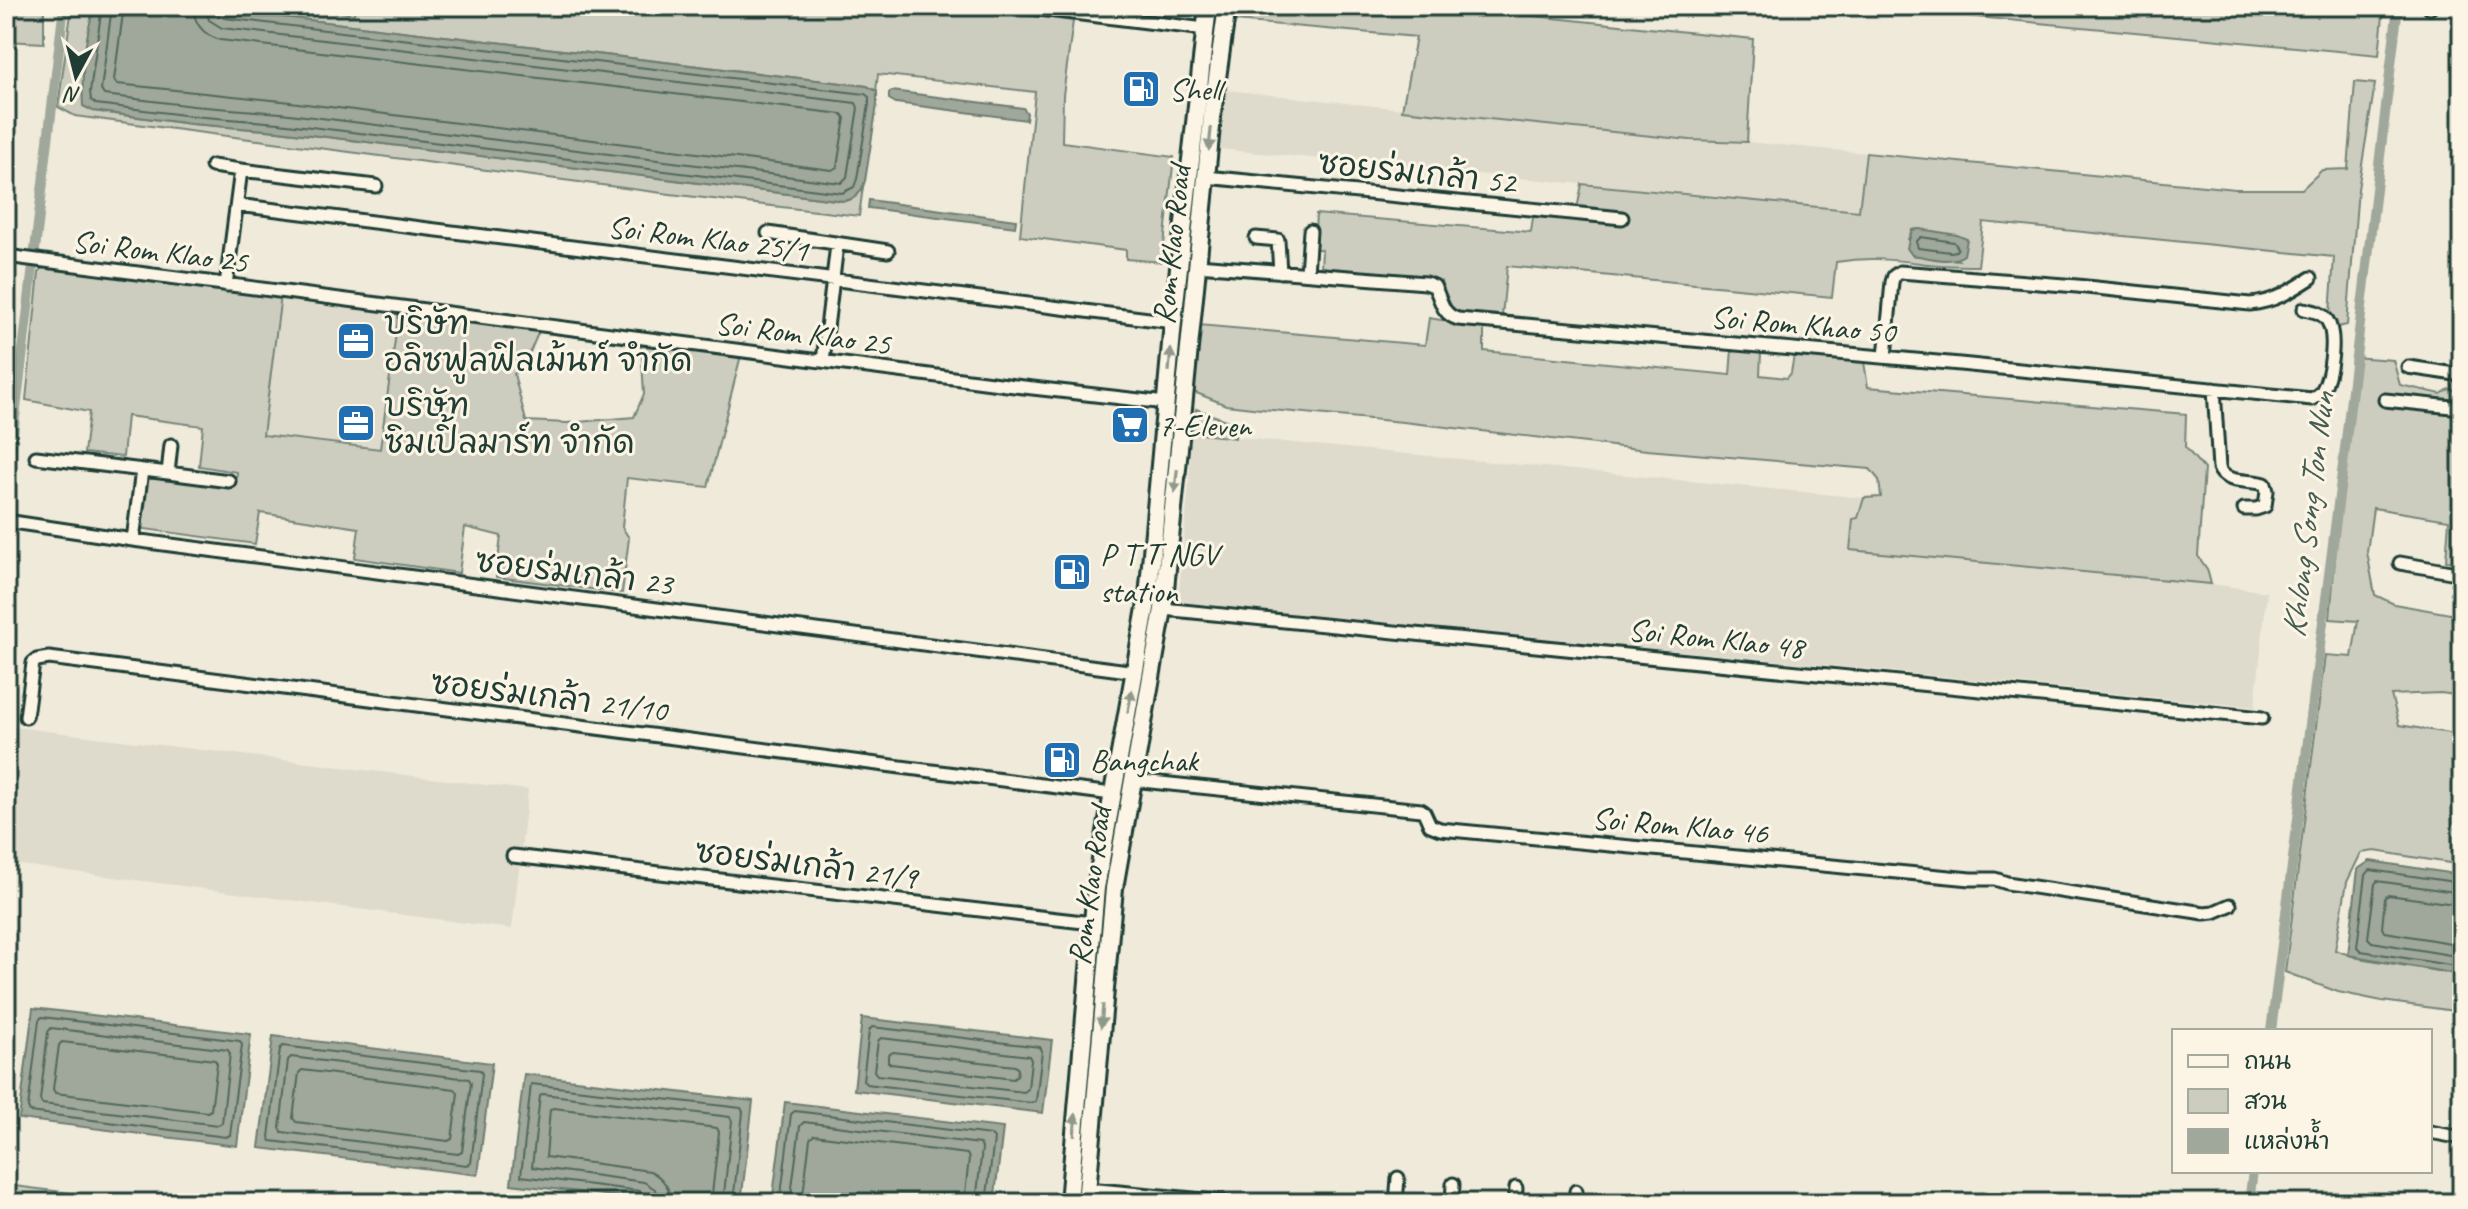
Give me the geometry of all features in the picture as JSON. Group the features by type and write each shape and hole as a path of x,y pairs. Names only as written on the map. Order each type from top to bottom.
{"main road":[{"name":"Rom Klao Road","path":"1069,1203 1092,923 1099,863 1148,597 1173,322 1208,6"},
{"name":"Rom Klao Road","path":"1087,1196 1111,915 1163,609 1206,177 1227,6"}],"street":[{"path":"1016,6 1055,8 1205,29"},
{"path":"212,166 376,186"},
{"path":"226,285 241,170"},
{"name":"ซอยร่มเกล้า 52","path":"1206,177 1622,218"},
{"name":"Soi Rom Klao 25/1","path":"237,205 1173,322"},
{"path":"1307,273 1310,231"},
{"path":"768,233 888,251"},
{"path":"1256,238 1278,240 1280,272"},
{"path":"823,361 837,245"},
{"name":"Soi Rom Klao 25","path":"9,257 1166,403"},
{"name":"Soi Rom Khao 50","path":"1197,265 1434,286 1444,312 1458,319 2312,399 2321,392 2332,351 2332,331 2319,312 2304,309"},
{"path":"1885,357 1892,282 1900,272 2250,304 2280,297 2311,278"},
{"path":"2408,367 2462,375"},
{"path":"2214,389 2222,476 2260,482 2265,484 2267,491 2265,506 2244,509"},
{"path":"2385,400 2462,408"},
{"path":"168,473 171,445"},
{"path":"36,457 229,481"},
{"path":"133,540 142,470"},
{"name":"ซอยร่มเกล้า 23","path":"9,522 1136,672"},
{"path":"2400,563 2462,574"},
{"name":"Soi Rom Klao 48","path":"1163,609 2262,718"},
{"name":"ซอยร่มเกล้า 21/10","path":"26,717 33,663 49,658 1112,794"},
{"name":"Soi Rom Klao 46","path":"1132,780 1421,810 1430,825 1440,829 1995,879 2204,913 2230,905"},
{"name":"ซอยร่มเกล้า 21/9","path":"513,856 1092,923"},
{"path":"2432,1132 2462,1138"},
{"path":"1396,1203 1398,1178"},
{"path":"1452,1203 1453,1184"},
{"path":"1515,1203 1516,1188"},
{"path":"1087,1196 1235,1203"}],"shaded area":[{"path":"1226,90 1690,140 1866,153 1859,211 1220,149"},
{"path":"281,295 399,311 380,449 262,435"},
{"path":"1191,433 1864,498 1858,518 1852,519 1850,550 2267,592 2255,707 1178,602"},
{"path":"6,726 528,790 512,929 6,863"}],"green space":[{"path":"6,6 44,6 44,43 6,41"},
{"path":"72,6 95,6 82,92 93,111 844,201 852,199 863,187 859,216 75,116 58,107"},
{"path":"191,6 299,6 354,14 355,6 955,6 1073,21 1063,95 1062,142 1174,157 1162,262 1126,259 1126,250 1020,236 1035,92 878,74 876,91 867,86"},
{"path":"1236,6 1438,6 1753,39 1747,142 1690,140 1402,110 1416,37 1235,21"},
{"path":"1860,6 2384,6 2379,55"},
{"path":"2355,82 2375,84 2358,189 2347,325 2337,327 2330,314 2334,257 1983,222 1978,266 1878,259 1836,262 1832,297 1507,266 1502,316 1453,312 1445,300 1441,281 1321,268 1322,250 1314,248 1316,214 1531,232 1534,210 1580,213 1578,204 1582,184 1859,211 1866,153 2235,189 2302,189 2322,170 2348,169","holes":["1920,229 1958,260 1912,255 1908,239 1912,230"]},
{"path":"44,266 281,295 263,435 380,449 399,311 539,331 524,366 514,374 526,421 567,423 634,417 644,394 641,344 741,355 708,487 627,478 622,527 629,538 622,593 496,577 501,536 465,527 459,573 355,558 359,528 260,513 255,544 130,527 136,474 236,485 237,472 199,466 203,426 127,416 123,457 84,453 89,412 26,400 39,272"},
{"path":"1429,318 1484,327 1484,351 1730,375 1732,349 1761,353 1760,375 1787,378 1794,355 1864,362 1868,387 2186,414 2185,447 2204,469 2198,556 2207,569 2211,584 1850,550 1853,519 1858,518 1864,498 1881,497 1879,480 1870,469 1647,450 1261,409 1226,405 1194,392 1199,325 1425,345"},
{"path":"2352,357 2393,360 2400,385 2441,394 2449,389 2462,392 2462,563 2446,561 2449,520 2373,508 2367,552 2375,595 2394,604 2462,616 2462,696 2441,693 2391,695 2399,725 2462,735 2462,865 2375,851 2361,853 2347,882 2335,950 2358,958 2462,975 2462,1012 2338,992 2285,972 2325,655 2352,657 2358,621 2330,619"},
{"path":"1196,409 1236,424 1235,438 1191,433"},
{"path":"6,1185 151,1203 6,1203"}],"water":[{"path":"95,6 191,6 867,86 877,91 877,105 865,181 858,195 844,201 93,111 83,106 83,82 86,42"},
{"path":"892,91 1023,108 1027,113 1026,120 896,103 889,99"},
{"path":"869,200 1016,220 1015,227 868,208"},
{"path":"1912,230 1967,239 1964,255 1946,260 1912,255 1907,248"},
{"path":"2370,861 2462,875 2462,975 2348,955 2358,869"},
{"path":"33,1008 251,1034 237,1146 19,1119"},
{"path":"862,1018 1052,1040 1043,1113 854,1090"},
{"path":"273,1036 492,1063 478,1175 259,1148"},
{"path":"524,1074 753,1101 741,1203 672,1203 511,1184"},
{"path":"785,1102 1003,1128 994,1203 772,1203"}],"waterway":[{"path":"6,493 64,6"},
{"name":"Khlong Song Ton Nun","path":"2271,1029 2398,6"},
{"name":"Khlong Song Ton Nun","path":"2249,1203 2253,1173"}],"place":[{"name":"Shell","path":"1141,89"},
{"name":"บริษัท อลิซฟูลฟิลเม้นท์ จำกัด","path":"356,341"},
{"name":"บริษัท ซิมเปิ้ลมาร์ท จำกัด","path":"356,423"},
{"name":"7-Eleven","path":"1130,425"},
{"name":"P T T NGV station","path":"1072,572"},
{"name":"Bangchak","path":"1062,760"}]}
